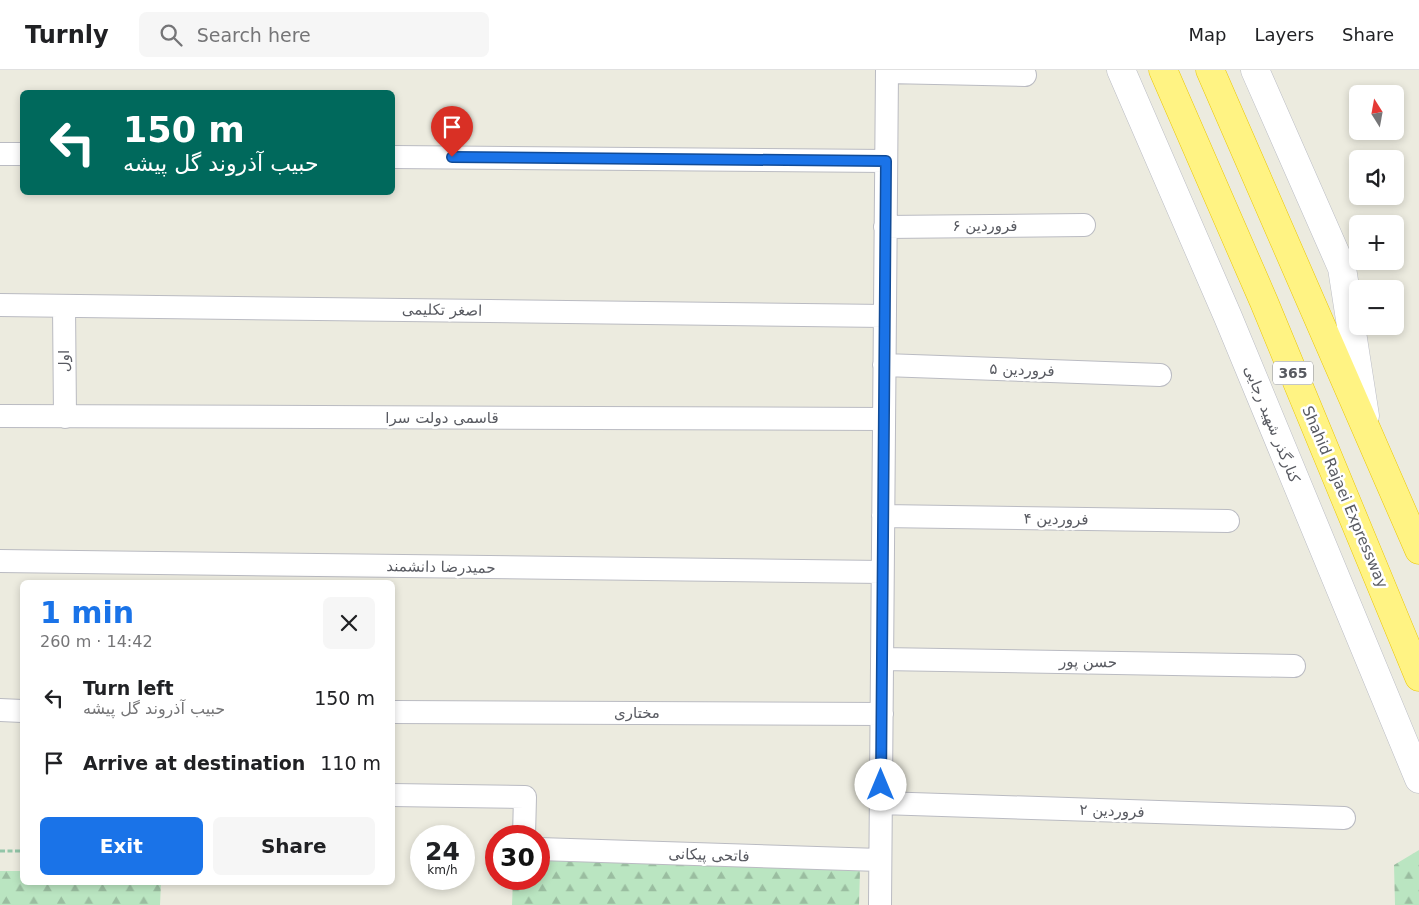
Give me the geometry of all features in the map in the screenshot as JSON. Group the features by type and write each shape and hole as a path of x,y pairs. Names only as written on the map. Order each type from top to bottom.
{"highway":[{"name":"Shahid Rajaei Expressway","path":"1163,70 1264,302 1419,677"},
{"path":"1210,70 1419,550"}],"street":[{"name":"کنارگذر شهید رجایی","path":"1121,70 1228,317 1419,779"},
{"path":"1255,70 1342,268 1367,430"},
{"path":"880,905 887,71 1025,75"},
{"path":"0,154 20,154"},
{"path":"395,157 886,161"},
{"name":"فروردین ۶","path":"885,226 1084,225"},
{"name":"اصغر تکلیمی","path":"0,305 884,316"},
{"name":"اول","path":"64,306 65,417"},
{"name":"فروردین ۵","path":"884,365 1160,374"},
{"name":"قاسمی دولت سرا","path":"0,416 884,419"},
{"name":"فروردین ۴","path":"883,516 1228,521"},
{"name":"حمیدرضا دانشمند","path":"0,561 882,572"},
{"name":"حسن پور","path":"882,658 1294,666"},
{"path":"0,710 20,710"},
{"name":"مختاری","path":"395,712 882,714"},
{"path":"395,795 525,797 524,825"},
{"name":"فروردین ۲","path":"881,803 1344,818"},
{"name":"فاتحی پیکانی","path":"550,849 880,860"}],"path":[{"path":"0,851 20,851"}],"green space":[{"path":"1419,850 1419,905 1395,905 1394,865"},
{"path":"550,858 860,871 859,905 512,905 513,890 550,890"},
{"path":"0,871 20,871 20,885 161,885 160,905 0,905"}],"route":[{"path":"452,157 886,161 881,785"}]}
